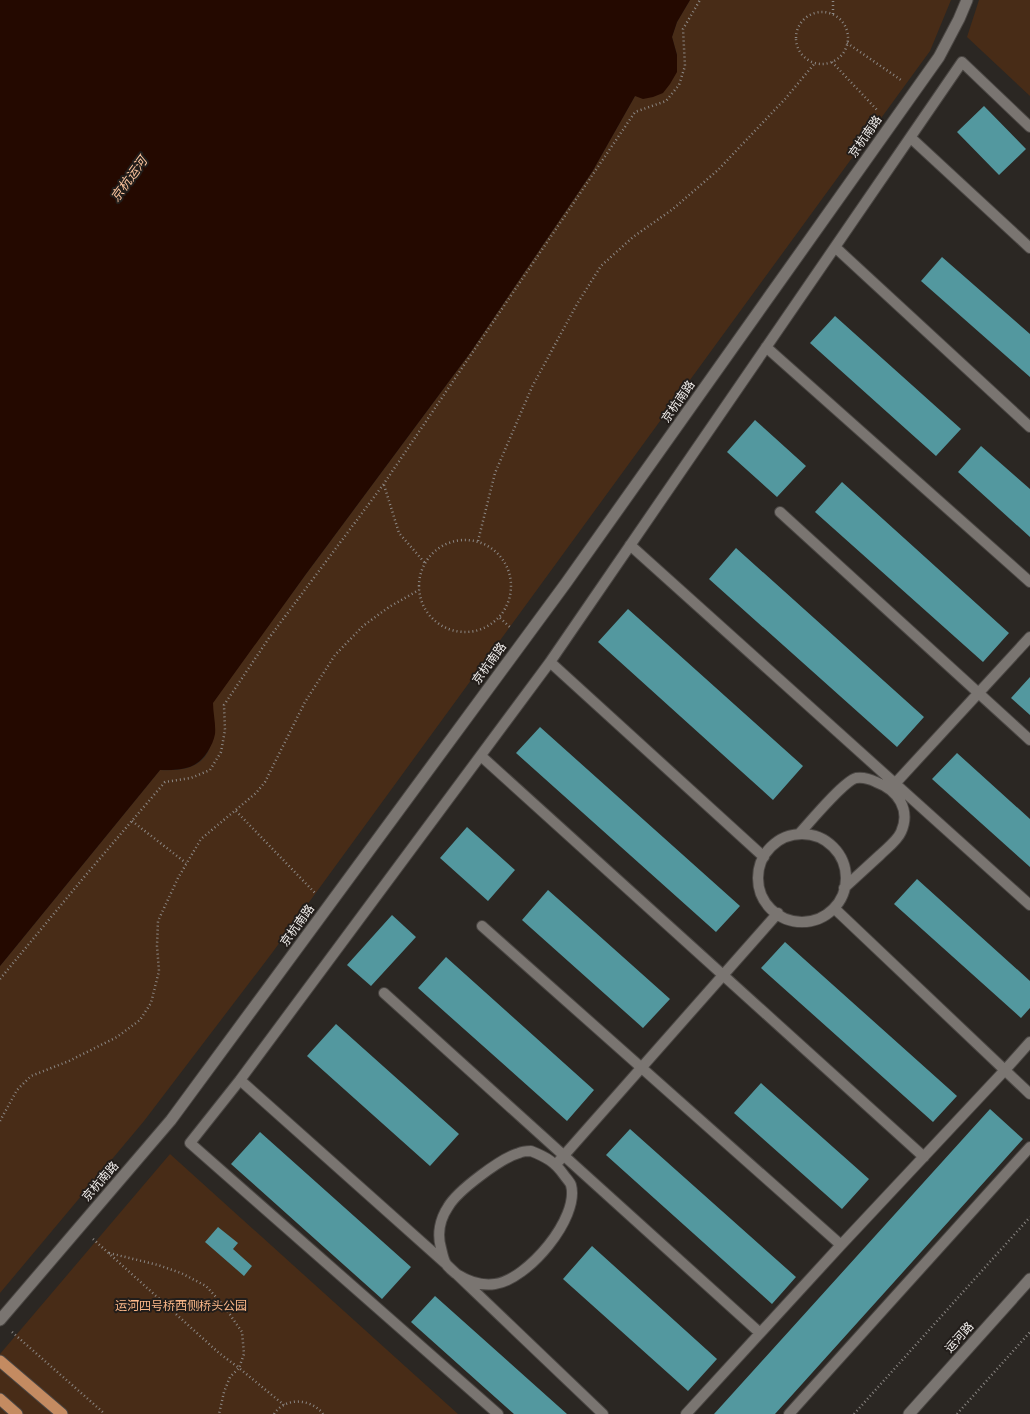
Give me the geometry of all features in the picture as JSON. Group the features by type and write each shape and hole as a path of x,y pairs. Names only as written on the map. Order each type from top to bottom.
{"main road":[{"path":"0,1361 62,1414"},
{"path":"0,1399 17,1414"}],"street":[{"name":"京杭南路","path":"0,1320 171,1120 566,583 939,57 967,0"},
{"name":"运河路","path":"909,1414 1030,1279"}],"lane":[{"path":"498,1414 190,1143 240,1080 550,662 962,62 1030,127"},
{"path":"911,138 1030,248"},
{"path":"835,247 1030,427"},
{"path":"766,348 1030,582"},
{"path":"780,512 1030,740"},
{"path":"630,545 893,786 1030,905"},
{"path":"893,786 1030,637"},
{"path":"550,662 764,857"},
{"path":"481,756 924,1157"},
{"path":"799,834 837,792 855,778 868,778 884,785 893,786"},
{"path":"844,888 893,843 900,834 905,822 904,812 893,786"},
{"path":"799,834 814,836 828,842 838,852 845,866 846,881 842,896 834,908 823,916 810,921 796,921 783,917 771,909 763,898 759,884 759,870 764,857 772,846 784,838 799,834"},
{"path":"834,908 1030,1094"},
{"path":"556,1164 778,913"},
{"path":"482,926 841,1245"},
{"path":"384,994 760,1333"},
{"path":"686,1414 1030,1042"},
{"path":"240,1080 445,1263 457,1274 477,1284 496,1284 514,1277 544,1251 562,1226 572,1198 571,1185 556,1164 541,1154 531,1151 519,1153 507,1158 469,1185 448,1206 440,1226 439,1243 445,1263 603,1414"},
{"path":"789,1414 1030,1147"}],"path":[{"path":"0,979 165,782 191,778 210,770 221,752 225,730 224,705 269,638 383,485 635,112 666,101 679,85 685,66 682,29 700,0"},
{"path":"832,14 833,0"},
{"path":"824,12 832,14 840,19 848,34 848,43 845,51 839,58 832,62 823,64 815,63 807,59 801,53 797,45 796,37 802,21 808,16 824,12"},
{"path":"848,43 916,90"},
{"path":"832,62 892,125"},
{"path":"478,541 495,472 532,387 577,304 601,266 633,237 673,209 718,170 785,99 815,63"},
{"path":"383,485 399,533 425,563"},
{"path":"463,540 478,541 493,549 504,560 510,574 512,590 508,605 500,618 487,628 472,632 456,632 442,627 430,617 422,604 419,590 420,575 425,563 436,550 449,543 463,540"},
{"path":"0,1121 17,1090 31,1076 69,1061 117,1037 140,1020 151,1003 159,971 157,946 158,921 178,878 202,839 256,794 265,782 305,702 334,654 363,626 389,607 419,590"},
{"path":"236,811 328,907"},
{"path":"132,821 186,864"},
{"path":"854,1414 1030,1217"},
{"path":"80,1227 220,1353 284,1405"},
{"path":"108,1253 158,1265 181,1273 206,1286 224,1306 242,1332 244,1354 239,1368 230,1378 224,1392 218,1414"},
{"path":"12,1331 105,1414"},
{"path":"957,1414 1030,1332"},
{"path":"274,1414 284,1405 293,1401 303,1401 312,1404 323,1414"}],"green space":[{"path":"690,0 951,0 930,51 272,953 144,1121 0,1293 0,966 160,770 177,770 190,767 200,762 207,754 211,744 213,732 212,703 470,353 592,172 635,96 677,55 672,37 677,22"},
{"path":"979,0 1030,0 1030,96 967,37"},
{"name":"运河四号桥西侧桥头公园","path":"170,1154 458,1414 0,1414 0,1354"}],"water":[{"name":"京杭运河","path":"0,0 690,0 677,22 672,37 677,55 677,72 670,84 663,93 653,97 643,99 635,96 592,172 470,353 306,574 213,703 215,734 208,751 198,762 187,768 160,770 0,966"}],"building":[{"path":"984,106 1026,149 999,175 957,132"},
{"path":"942,257 1030,334 1030,377 921,281"},
{"path":"835,316 961,429 936,456 810,343"},
{"path":"755,420 806,466 777,497 727,452"},
{"path":"981,446 1030,489 1030,537 958,472"},
{"path":"842,482 1009,633 983,662 815,512"},
{"path":"736,548 924,717 897,747 709,579"},
{"path":"628,609 803,766 773,800 598,642"},
{"path":"1030,677 1030,715 1011,698"},
{"path":"540,727 740,906 716,932 516,753"},
{"path":"957,753 1030,819 1030,867 932,779"},
{"path":"467,827 515,870 488,901 440,858"},
{"path":"917,879 1030,981 1030,1008 1021,1018 894,904"},
{"path":"548,890 670,999 643,1028 522,920"},
{"path":"392,915 416,937 371,986 347,965"},
{"path":"785,942 957,1096 933,1122 761,968"},
{"path":"446,957 594,1090 567,1121 418,988"},
{"path":"336,1024 459,1134 430,1166 307,1056"},
{"path":"761,1083 869,1179 842,1209 734,1113"},
{"path":"990,1109 1023,1139 775,1414 714,1414"},
{"path":"630,1129 796,1277 772,1304 606,1155"},
{"path":"260,1132 411,1267 382,1299 231,1164"},
{"path":"218,1227 238,1243 233,1249 252,1266 244,1276 205,1242"},
{"path":"592,1246 717,1359 688,1391 563,1279"},
{"path":"435,1296 567,1414 514,1414 411,1322"}]}
